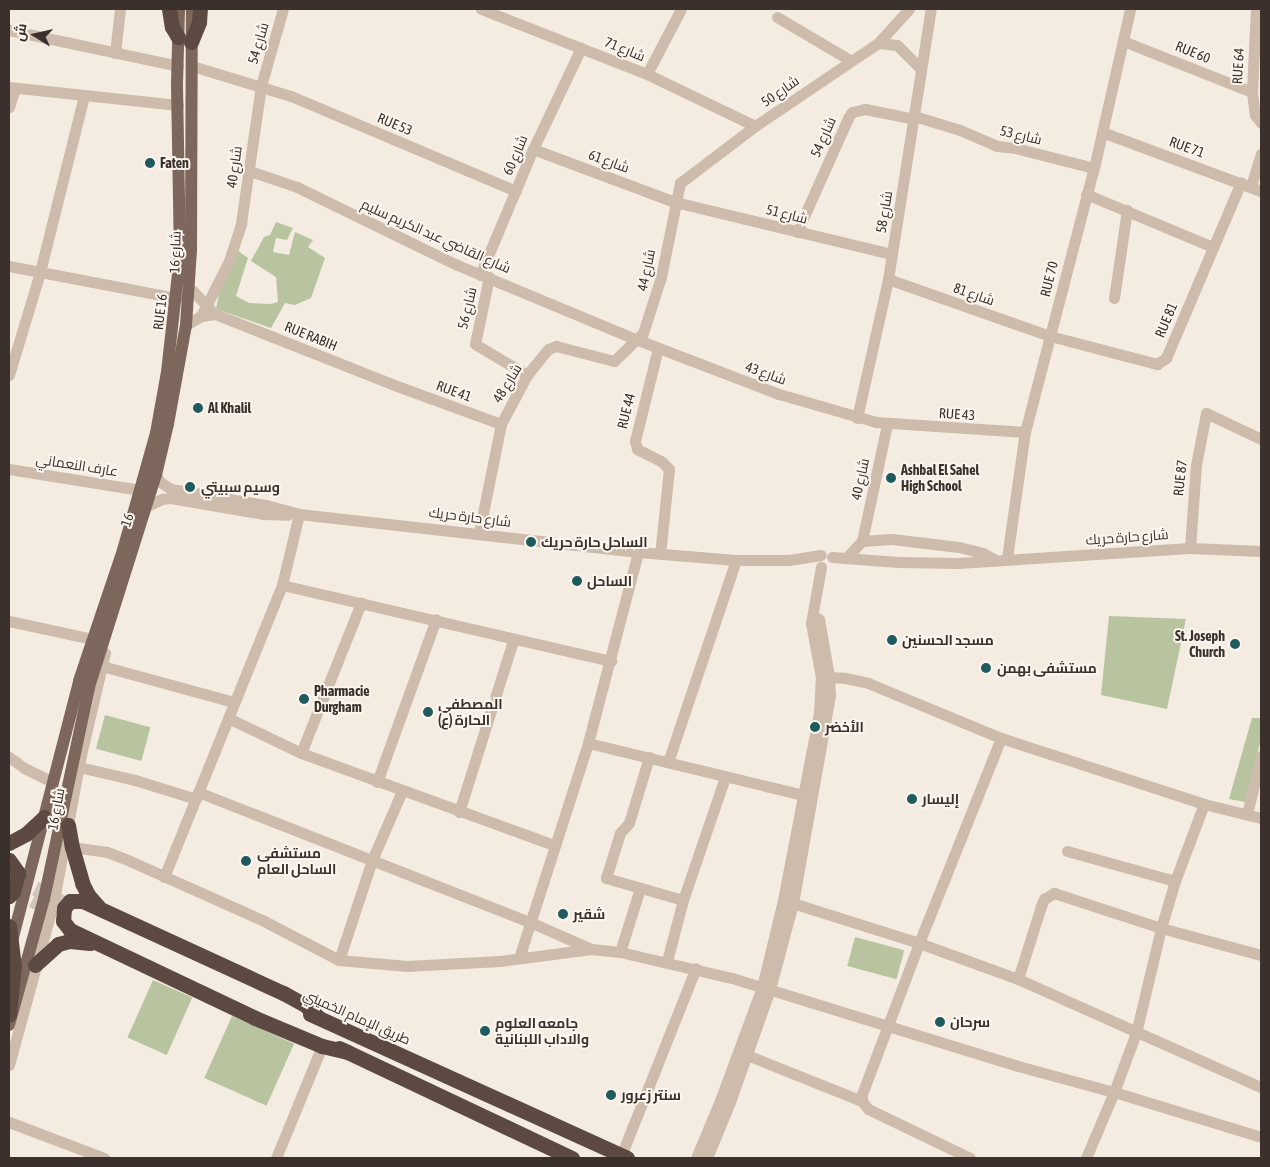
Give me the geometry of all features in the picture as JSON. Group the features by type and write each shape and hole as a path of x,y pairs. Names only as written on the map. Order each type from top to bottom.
{"highway":[{"path":"169,9 172,27 185,40 199,22 200,9"},
{"path":"9,843 26,834 44,817"},
{"path":"68,825 68,847 85,890 107,913"},
{"path":"9,870 18,872 13,892 9,896"},
{"path":"318,1017 305,1005 283,993 76,900 67,903 63,911 63,921 67,927 98,944 243,1013 322,1046 347,1052"},
{"name":"طريق الإمام الخميني","path":"572,1158 347,1052 71,914 318,1017 624,1157"},
{"path":"9,926 14,965 9,1015"},
{"path":"35,966 53,948 64,942 82,941 98,944"},
{"path":"482,1115 493,1096"}],"main road":[{"path":"179,9 185,40"},
{"name":"شارع 16","path":"9,956 60,754 93,639 123,550 146,491 156,475 168,424 186,325 192,250 192,66 185,40 192,9"},
{"name":"RUE 16","path":"146,491 166,381 177,298 180,257 178,66 185,40"},
{"name":"16","path":"121,586 147,506 146,491"},
{"name":"شارع 16","path":"9,1025 44,899 86,696 98,652 121,586"},
{"path":"60,754 63,765 69,768 80,761"}],"street":[{"path":"115,53 120,9"},
{"name":"شارع 54","path":"262,86 284,9"},
{"name":"شارع 71","path":"480,9 647,74 755,126"},
{"path":"647,74 681,9"},
{"name":"شارع 50","path":"675,202 680,183 755,126 850,60 878,43 909,9"},
{"name":"شارع 58","path":"858,418 888,279 931,9"},
{"name":"RUE 70","path":"1006,558 1025,432 1094,168 1130,9"},
{"name":"RUE 64","path":"1256,9 1252,92 1255,115 1261,123"},
{"path":"777,17 850,60"},
{"path":"9,30 178,66"},
{"name":"RUE 60","path":"1123,41 1252,92"},
{"path":"878,43 898,45 921,70"},
{"name":"شارع 60","path":"485,276 533,149 582,48"},
{"path":"192,66 262,86"},
{"name":"شارع 40","path":"201,316 229,261 241,223 262,86"},
{"name":"RUE 53","path":"262,86 292,96 516,191"},
{"path":"9,107 12,88 178,105"},
{"path":"9,374 40,272 84,96"},
{"name":"شارع 54","path":"797,232 852,112 865,109 914,118"},
{"name":"شارع 53","path":"914,118 960,130 997,146 1015,148 1094,168"},
{"name":"RUE 71","path":"1102,132 1251,186"},
{"name":"شارع 61","path":"533,149 675,202"},
{"path":"1251,186 1261,154"},
{"name":"شارع القاضي عبد الكريم سليم","path":"250,171 297,187 485,276 638,340"},
{"name":"RUE 81","path":"1050,336 1158,364 1166,358 1213,247 1251,186"},
{"path":"1086,194 1213,247"},
{"name":"شارع 51","path":"675,202 892,254"},
{"name":"شارع 44","path":"638,340 643,333 655,301 675,202"},
{"path":"1114,298 1127,210"},
{"path":"9,266 177,298"},
{"name":"شارع 56","path":"485,276 476,344 527,375"},
{"name":"شارع 81","path":"888,279 1050,336"},
{"name":"RUE RABIH","path":"189,287 215,314 396,386"},
{"name":"RUE RABIH","path":"186,325 201,316 215,314"},
{"name":"شارع 43","path":"638,340 779,394 858,418 887,424"},
{"name":"شارع 48","path":"479,533 501,424 527,375 552,346 614,361 638,340"},
{"name":"RUE 44","path":"658,348 635,441 637,449 667,465 669,469 660,554"},
{"name":"RUE 41","path":"396,386 501,424"},
{"name":"RUE 87","path":"1190,548 1196,465 1206,413 1261,439"},
{"name":"شارع 40","path":"862,540 887,424"},
{"name":"RUE 43","path":"887,424 1025,432"},
{"name":"عارف النعماني","path":"9,468 146,491"},
{"path":"156,475 165,486 171,489 218,502"},
{"path":"147,506 154,501 170,498 218,502"},
{"name":"شارع حارة حريك","path":"218,502 264,514 299,514 638,552 736,560 824,562 847,557 904,562 958,563 1006,558 1190,548 1261,551"},
{"path":"164,877 234,702 258,649 282,584 299,514"},
{"path":"847,557 862,540"},
{"name":"شارع حارة حريك","path":"862,540 903,540 959,547 983,553 994,559"},
{"path":"519,958 588,743 638,552"},
{"name":"شارع 16","path":"68,825 80,761 102,666 130,558"},
{"path":"668,762 736,560"},
{"path":"707,1158 747,1055 766,988 788,902 828,714 818,624 824,562"},
{"path":"282,584 611,661"},
{"path":"301,753 361,603"},
{"path":"377,782 436,619"},
{"path":"9,621 93,639"},
{"path":"460,812 514,638"},
{"path":"102,666 234,702"},
{"path":"825,677 868,683 1002,738 1204,804 1261,818"},
{"path":"788,902 803,795 825,677"},
{"path":"228,718 301,753 554,845"},
{"path":"862,1101 862,1094 919,943 1002,738"},
{"path":"588,743 803,795"},
{"path":"1247,814 1261,756"},
{"path":"649,757 629,823 620,833 606,878 684,900"},
{"path":"9,758 53,782"},
{"path":"80,761 135,780 197,796 372,860 530,922 591,949"},
{"path":"667,961 684,900 725,777"},
{"path":"339,960 372,860 402,791"},
{"path":"1086,1158 1136,1033 1161,928 1175,881 1204,804"},
{"path":"68,847 107,852 264,921 339,960 406,966 519,958 591,949 620,952 667,961 766,988 1018,1066 1114,1092 1261,1137"},
{"name":"شارع 16","path":"9,1065 68,847"},
{"path":"1067,851 1175,881"},
{"path":"620,952 640,888"},
{"path":"1018,979 1041,906 1048,895 1063,894 1161,928 1261,955"},
{"path":"788,902 919,943 1018,979 1136,1033 1261,1086"},
{"path":"624,1157 696,968"},
{"path":"696,1158 766,988"},
{"path":"276,1158 322,1046"},
{"path":"747,1055 862,1101 868,1109 970,1158"},
{"path":"9,1122 104,1158"}],"green space":[{"path":"276,222 293,228 287,240 276,238 273,252 289,255 295,232 313,240 308,247 325,258 311,298 295,305 285,303 271,328 216,309 219,294 237,250 248,258 236,296 249,303 271,304 278,302 276,277 251,261 264,237 270,235"},
{"path":"1109,616 1186,619 1167,709 1101,695"},
{"path":"105,715 150,727 141,761 96,749"},
{"path":"1252,718 1261,718 1261,739 1245,802 1229,799"},
{"path":"855,937 904,950 896,979 847,966"},
{"path":"153,980 192,997 167,1055 127,1038"},
{"path":"232,1016 294,1044 266,1106 204,1078"}],"tunnel":[{"path":"15,877 73,908"},
{"path":"12,889 54,911"}],"place":[{"name":"Faten","path":"150,163"},
{"name":"Al Khalil","path":"198,408"},
{"name":"Ashbal El Sahel High School","path":"891,478"},
{"name":"وسيم سبيتي","path":"190,487"},
{"name":"الساحل حارة حريك","path":"531,542"},
{"name":"الساحل","path":"577,581"},
{"name":"مسجد الحسنين","path":"892,640"},
{"name":"St. Joseph Church","path":"1235,644"},
{"name":"مستشفى بهمن","path":"986,668"},
{"name":"Pharmacie Durgham","path":"304,699"},
{"name":"المصطفى الحارة (ع)","path":"428,712"},
{"name":"الأخضر","path":"815,727"},
{"name":"إليسار","path":"912,799"},
{"name":"مستشفى الساحل العام","path":"246,861"},
{"name":"شقير","path":"563,914"},
{"name":"سرحان","path":"940,1022"},
{"name":"جامعه العلوم والاداب اللبنانية","path":"485,1031"},
{"name":"سنتر زعرور","path":"611,1095"}]}
